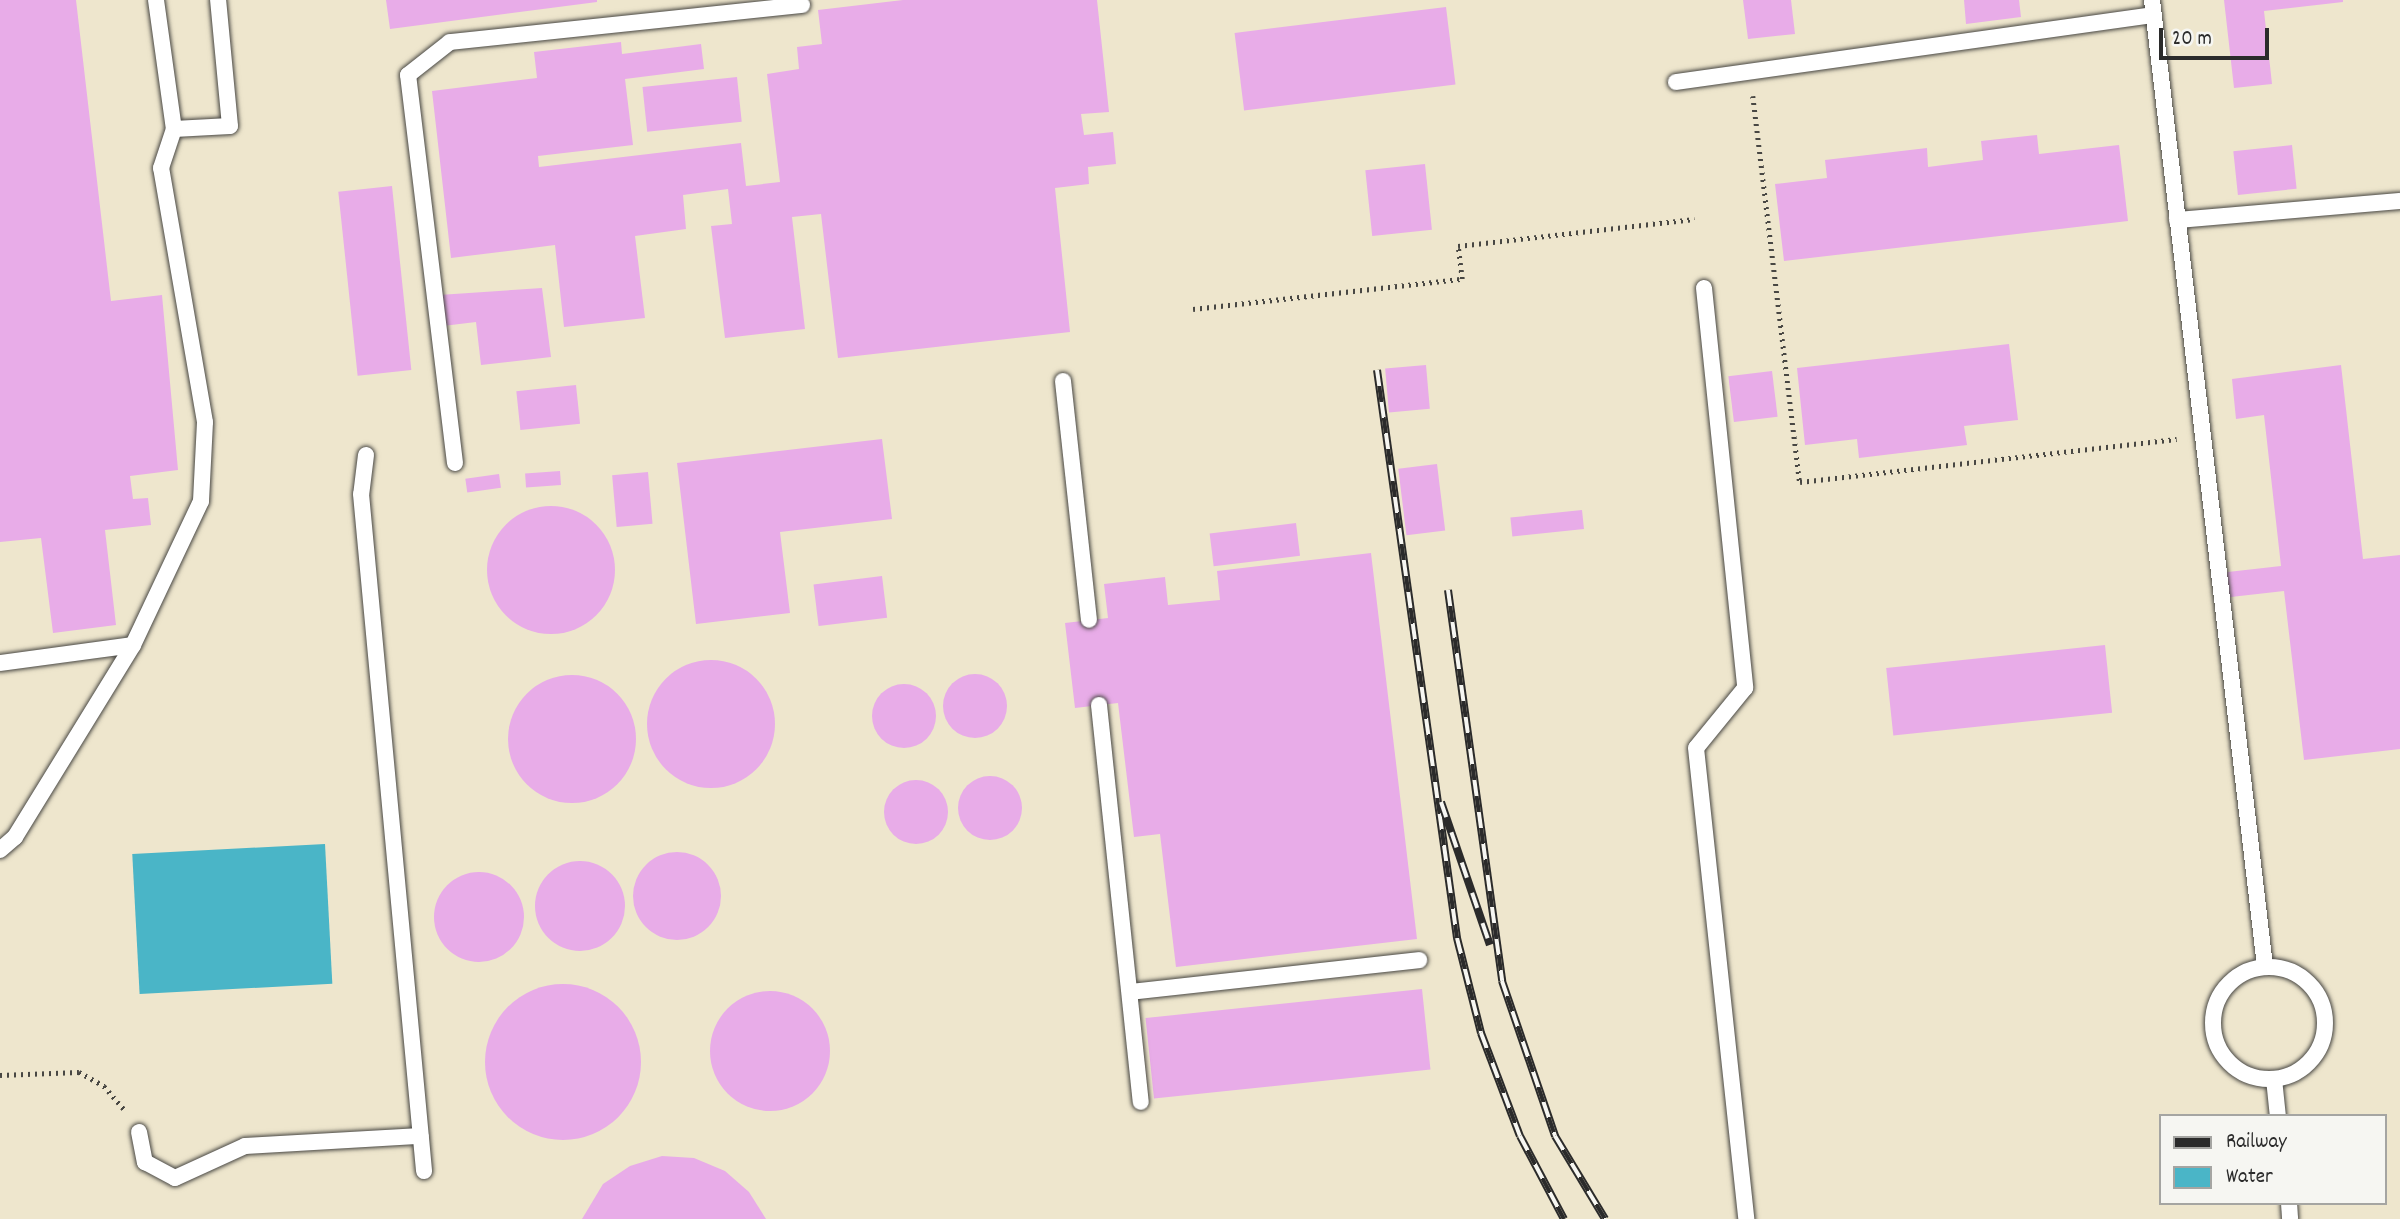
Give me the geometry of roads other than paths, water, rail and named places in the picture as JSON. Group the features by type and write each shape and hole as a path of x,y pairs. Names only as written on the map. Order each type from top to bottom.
{"lane":[{"path":"0,850 15,837 134,645 201,501 205,422 161,168 174,130 156,0"},
{"path":"174,130 230,126 218,0"},
{"path":"455,463 408,75 450,42 802,5"},
{"path":"1676,82 2152,7 2265,966"},
{"path":"2177,220 2400,201"},
{"path":"1703,288 1745,688 1696,747 1746,1219"},
{"path":"1063,381 1089,620"},
{"path":"366,455 361,494 424,1171"},
{"path":"0,663 134,645"},
{"path":"1099,705 1141,1102"},
{"path":"1130,992 1419,960"},
{"path":"2265,966 2292,972 2312,986 2323,1007 2326,1030 2305,1068 2274,1079 2248,1076 2231,1065 2213,1024 2230,984 2265,966"},
{"path":"2274,1079 2278,1114"},
{"path":"138,1132 145,1162 175,1178 245,1146 421,1136"}],"water":[{"path":"325,844 332,984 140,994 132,854"}],"railway":[{"path":"1377,370 1457,938 1481,1033 1520,1136 1564,1219"},
{"path":"1448,590 1502,981 1555,1136 1605,1219"},
{"path":"1441,802 1490,945"}]}
